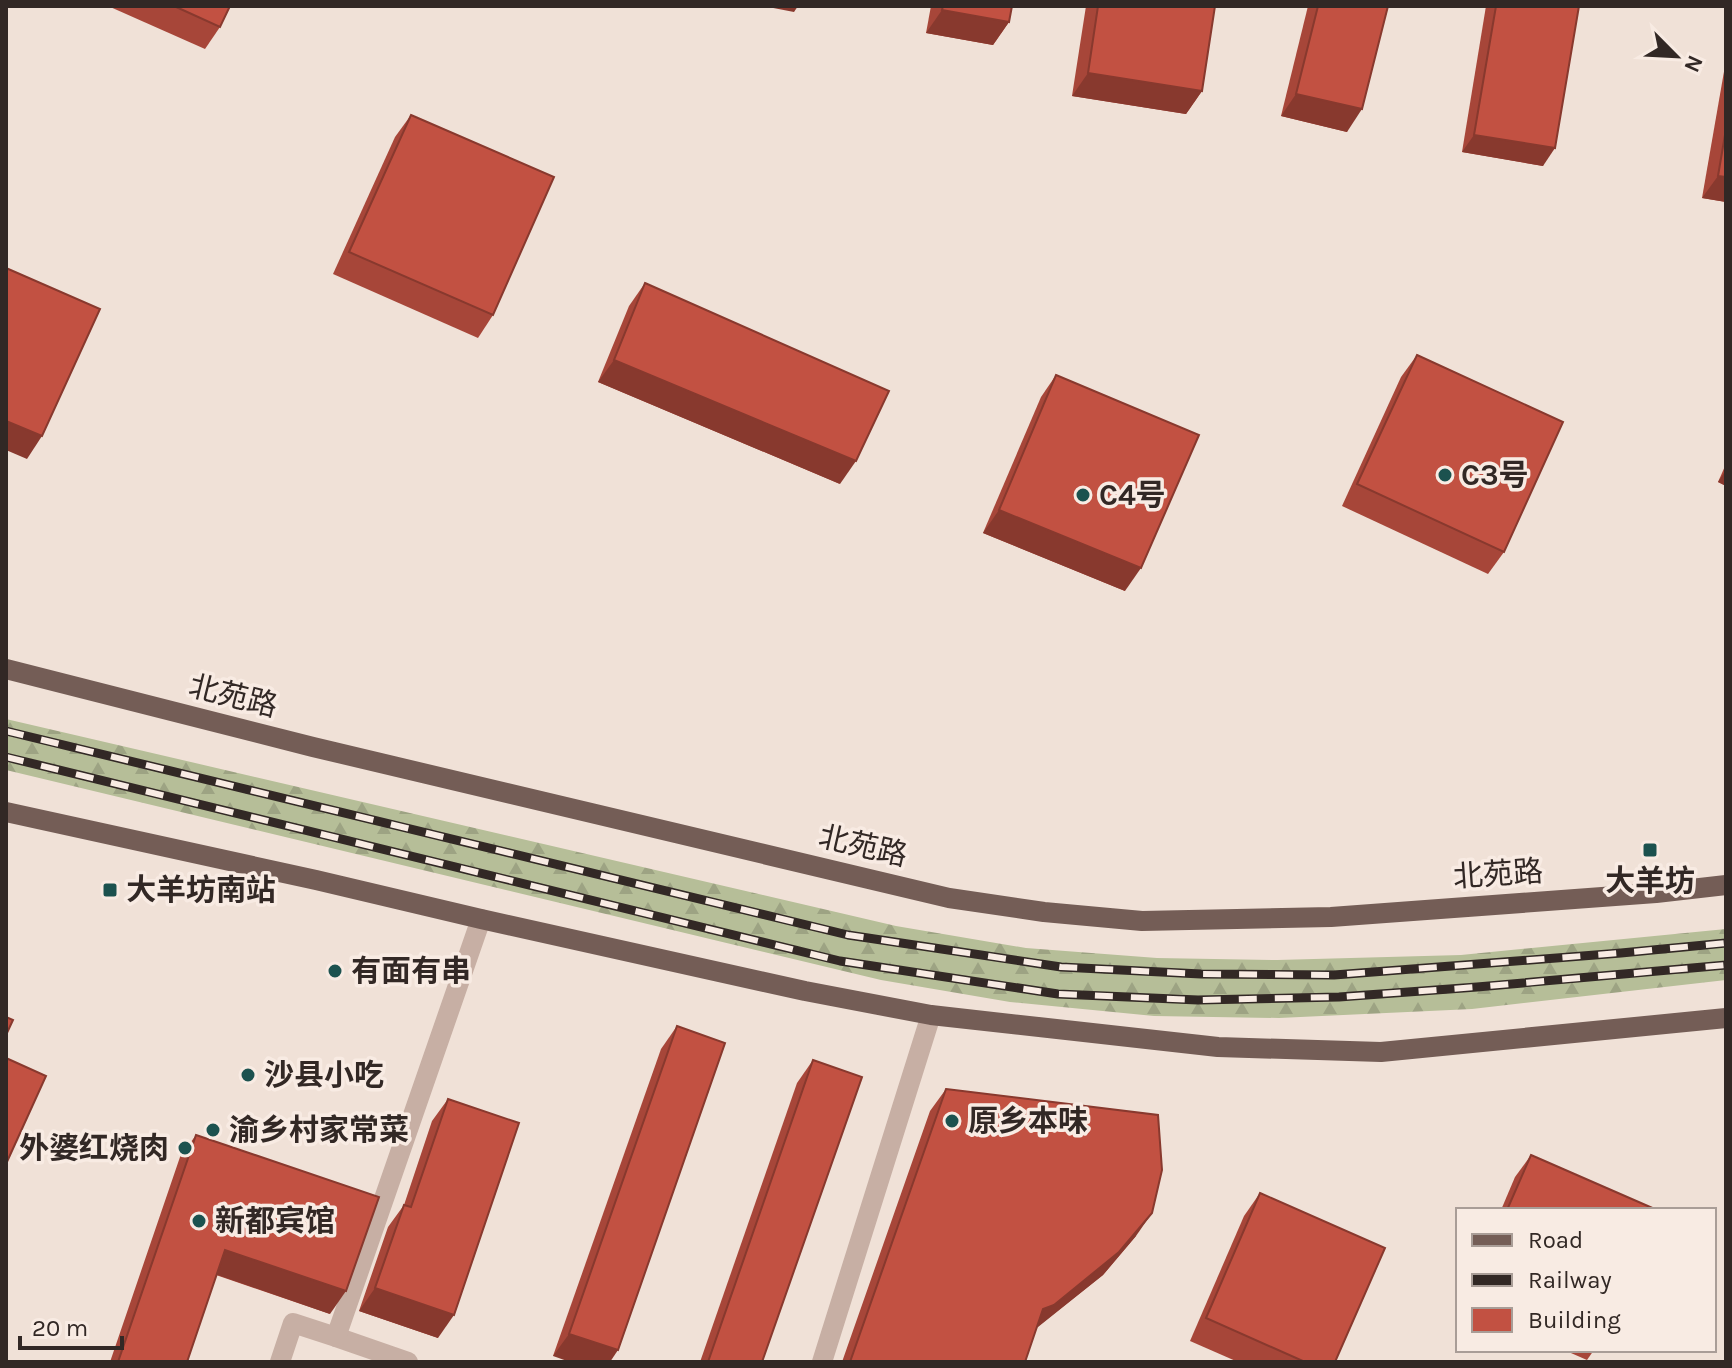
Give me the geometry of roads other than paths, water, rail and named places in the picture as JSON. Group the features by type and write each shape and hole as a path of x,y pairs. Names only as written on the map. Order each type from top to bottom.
{"main road":[{"name":"北苑路","path":"6,669 313,747 934,894 1044,912 1142,921 1331,917 1726,885"},
{"path":"6,812 805,991 931,1015 1218,1047 1381,1052 1726,1018"}],"street":[{"path":"336,1337 481,919"},
{"path":"822,1362 931,1015"},
{"path":"280,1362 293,1323 408,1362"}],"railway":[{"path":"6,731 848,935 1061,967 1201,974 1334,975 1726,943"},
{"path":"6,757 840,961 1058,994 1198,1000 1339,997 1726,965"}],"place":[{"name":"C3号","path":"1445,475"},
{"name":"C4号","path":"1083,495"},
{"name":"大羊坊","path":"1650,850"},
{"name":"大羊坊南站","path":"110,890"},
{"name":"有面有串","path":"335,971"},
{"name":"沙县小吃","path":"248,1075"},
{"name":"原乡本味","path":"952,1121"},
{"name":"渝乡村家常菜","path":"213,1130"},
{"name":"外婆红烧肉","path":"185,1148"},
{"name":"新都宾馆","path":"199,1221"}]}
